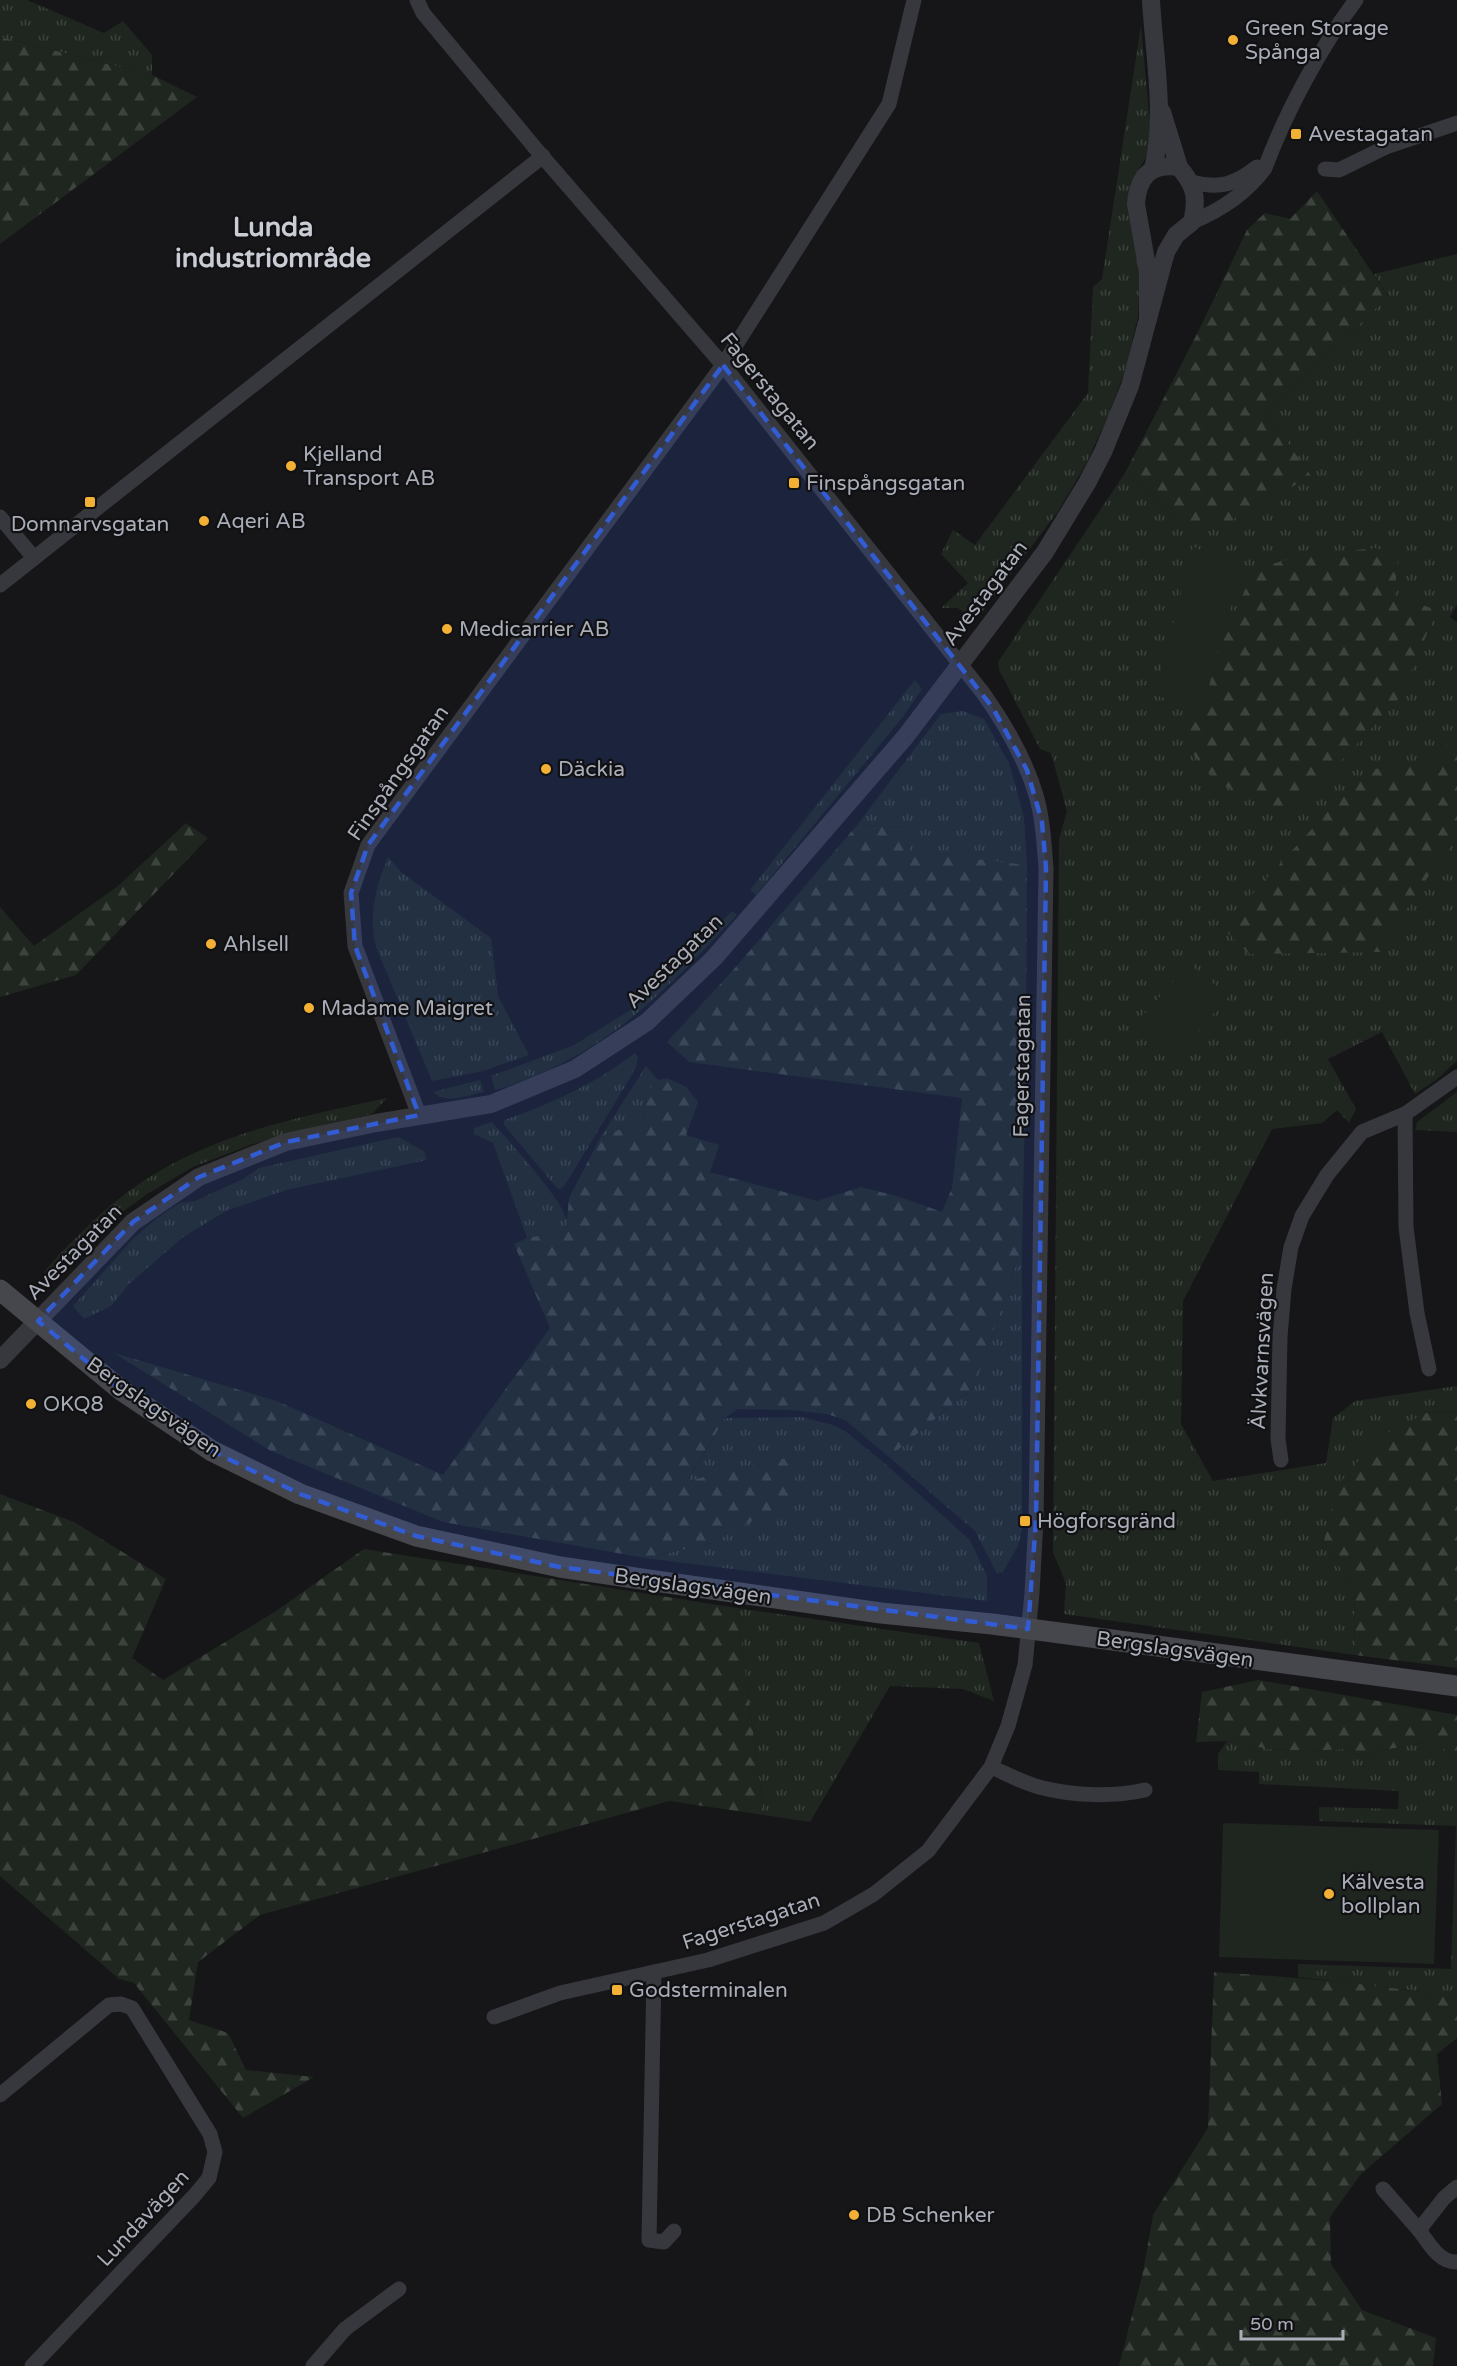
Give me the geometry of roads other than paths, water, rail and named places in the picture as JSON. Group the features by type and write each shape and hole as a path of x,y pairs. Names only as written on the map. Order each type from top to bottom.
{"main road":[{"name":"Bergslagsvägen","path":"0,1290 121,1390 212,1451 300,1494 416,1536 560,1567 881,1613 1028,1629 1457,1686"}],"street":[{"name":"Fagerstagatan","path":"417,0 423,13 543,156 723,364 961,664 998,715 1027,770 1036,795 1042,822 1046,868 1036,1520 1032,1593 1024,1670 1008,1726 991,1767 928,1851 874,1894 824,1923 708,1960 560,1993 494,2017"},
{"name":"Finspångsgatan","path":"419,1115 355,946 351,893 368,845 723,364 889,104 914,0"},
{"path":"1151,0 1158,99 1156,154 1153,169 1166,165 1179,167"},
{"name":"Avestagatan","path":"0,1359 133,1222 199,1177 286,1142 508,1099 575,1069 647,1022 721,951 906,735 1045,552 1087,483 1130,386 1166,252 1176,235 1192,222 1216,212 1256,180 1265,168 1330,37 1356,0"},
{"path":"1158,99 1179,167 1191,182 1195,195 1192,222"},
{"path":"1325,169 1340,170 1386,147 1457,123"},
{"name":"Avestagatan","path":"1191,182 1209,186 1227,184 1242,178 1270,155"},
{"path":"0,585 543,156"},
{"name":"Avestagatan","path":"1148,317 1148,272 1139,225 1137,194 1140,184 1153,169"},
{"path":"1139,225 1163,236 1176,235"},
{"path":"0,517 34,558"},
{"name":"Älvkvarnsvägen","path":"1281,1460 1278,1439 1280,1337 1284,1289 1295,1236 1302,1216 1327,1175 1362,1132 1405,1114 1457,1077"},
{"path":"1405,1114 1406,1227 1417,1313 1430,1370"},
{"path":"991,1767 1041,1788 1072,1794 1126,1794 1145,1790"},
{"path":"654,1972 649,2240 664,2242 674,2231"},
{"name":"Lundavägen","path":"0,2095 109,2006 121,2004 132,2008 210,2134 215,2152 209,2178 194,2196 32,2366"},
{"path":"1419,2230 1444,2198 1457,2187"},
{"path":"1383,2189 1441,2258 1449,2262 1457,2262"},
{"path":"313,2366 345,2329 399,2289"}],"place":[{"name":"Green Storage Spånga","path":"1233,40"},
{"name":"Avestagatan","path":"1296,134"},
{"name":"Kjelland Transport AB","path":"291,466"},
{"name":"Finspångsgatan","path":"794,483"},
{"name":"Domnarvsgatan","path":"90,502"},
{"name":"Aqeri AB","path":"204,521"},
{"name":"Medicarrier AB","path":"447,629"},
{"name":"Däckia","path":"546,769"},
{"name":"Ahlsell","path":"211,944"},
{"name":"Madame Maigret","path":"309,1008"},
{"name":"OKQ8","path":"31,1404"},
{"name":"Högforsgränd","path":"1025,1521"},
{"name":"Kälvesta bollplan","path":"1329,1894"},
{"name":"Godsterminalen","path":"617,1990"},
{"name":"DB Schenker","path":"854,2215"}],"district":[{"name":"Lunda industriområde","path":"273,242"}]}
